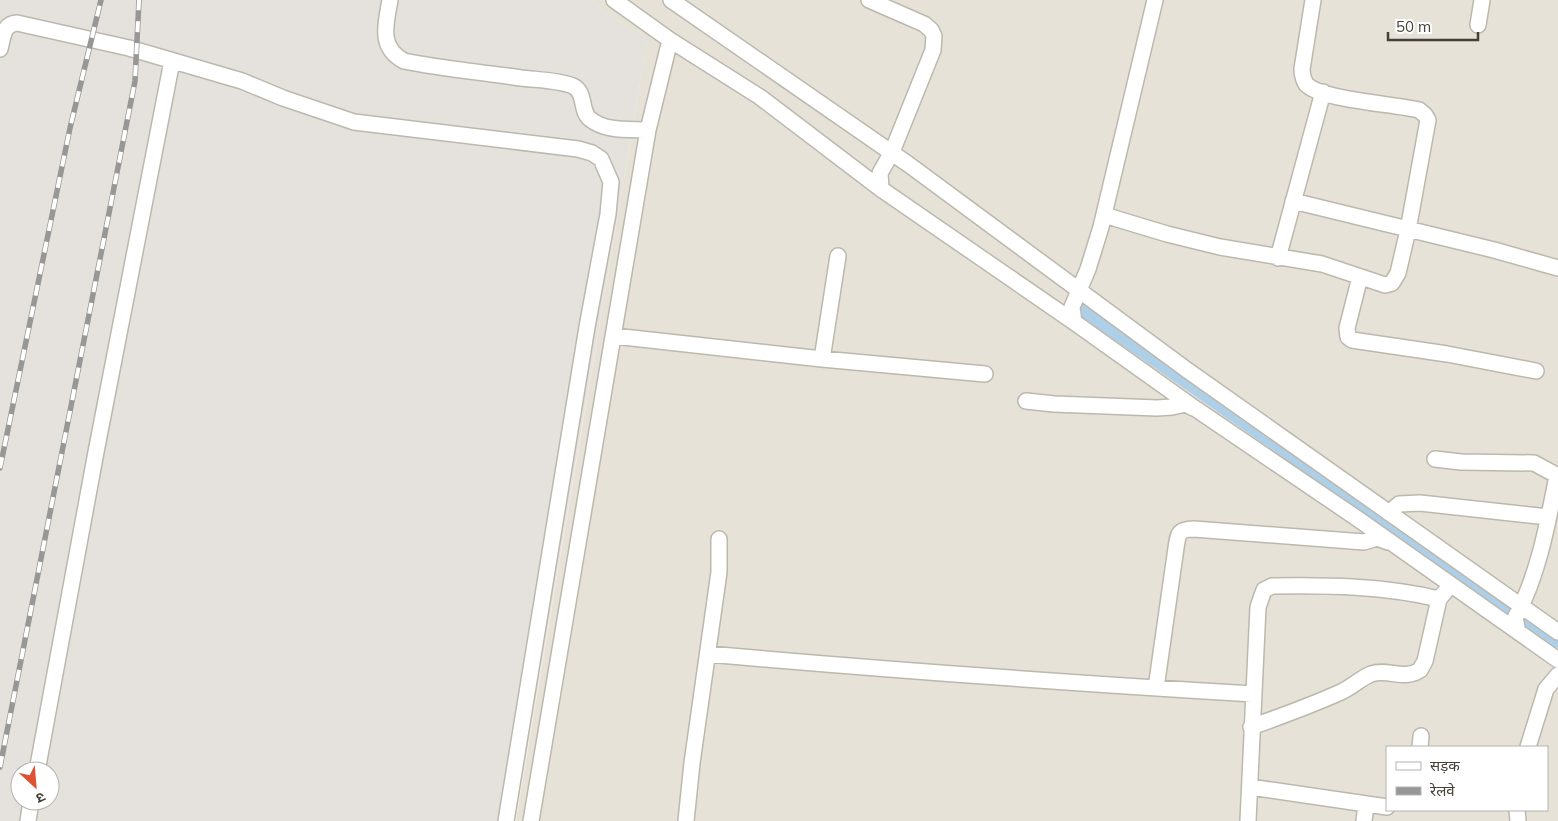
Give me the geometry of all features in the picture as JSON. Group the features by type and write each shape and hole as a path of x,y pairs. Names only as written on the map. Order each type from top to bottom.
{"street":[{"path":"390,0 385,33 387,44 391,51 404,61 539,80 575,87 580,92 588,118 601,126 648,130"},
{"path":"614,0 670,40 760,97 881,189 1450,585 1519,617 1558,632"},
{"path":"671,0 890,155 1077,298 1187,370 1390,513 1519,617 1558,660"},
{"path":"869,0 924,24 931,30 934,36 933,50 890,155 880,173 881,189"},
{"path":"1074,322 1077,298 1104,215 1155,0"},
{"path":"1104,215 1194,240 1278,258 1322,264 1384,285 1392,283 1398,273 1408,230 1428,120 1419,110 1332,95 1306,84 1302,69 1314,0"},
{"path":"1478,25 1482,0"},
{"path":"0,49 6,27 17,23 129,48 242,81 283,98 354,122 578,149 592,153 607,168 612,182 608,214 586,327 506,821"},
{"path":"532,821 648,130 670,40"},
{"path":"39,761 94,462 172,61"},
{"path":"1278,258 1323,92"},
{"path":"1293,202 1494,250 1558,268"},
{"path":"822,359 838,256"},
{"path":"1360,277 1346,334 1352,340 1448,354 1536,372"},
{"path":"614,336 822,359 985,374"},
{"path":"1026,401 1054,404 1157,408 1186,404 1196,410"},
{"path":"1435,459 1460,462 1534,464 1557,476 1530,586 1519,617"},
{"path":"1390,513 1399,504 1406,503 1548,517"},
{"path":"1156,688 1176,548 1181,531 1194,529 1364,542 1377,538 1392,543"},
{"path":"686,821 692,763 719,572 719,539"},
{"path":"1251,726 1328,698 1348,689 1370,674 1380,673 1409,676 1420,670 1425,660 1439,599 1450,585"},
{"path":"1248,821 1258,607 1264,590 1272,586 1343,587 1408,592 1439,599"},
{"path":"708,654 888,670 1253,694"},
{"path":"1528,746 1546,689 1558,675"},
{"path":"1250,787 1386,807"},
{"path":"1364,821 1366,804"}],"shaded area":[{"path":"0,0 589,0 647,42 515,821 0,821"},
{"path":"589,0 1558,0 1558,821 516,821 647,42"}],"waterway":[{"path":"1081,309 1558,642"}],"railway":[{"path":"0,468 70,128 101,0"},
{"path":"0,767 135,81 139,0"}]}
